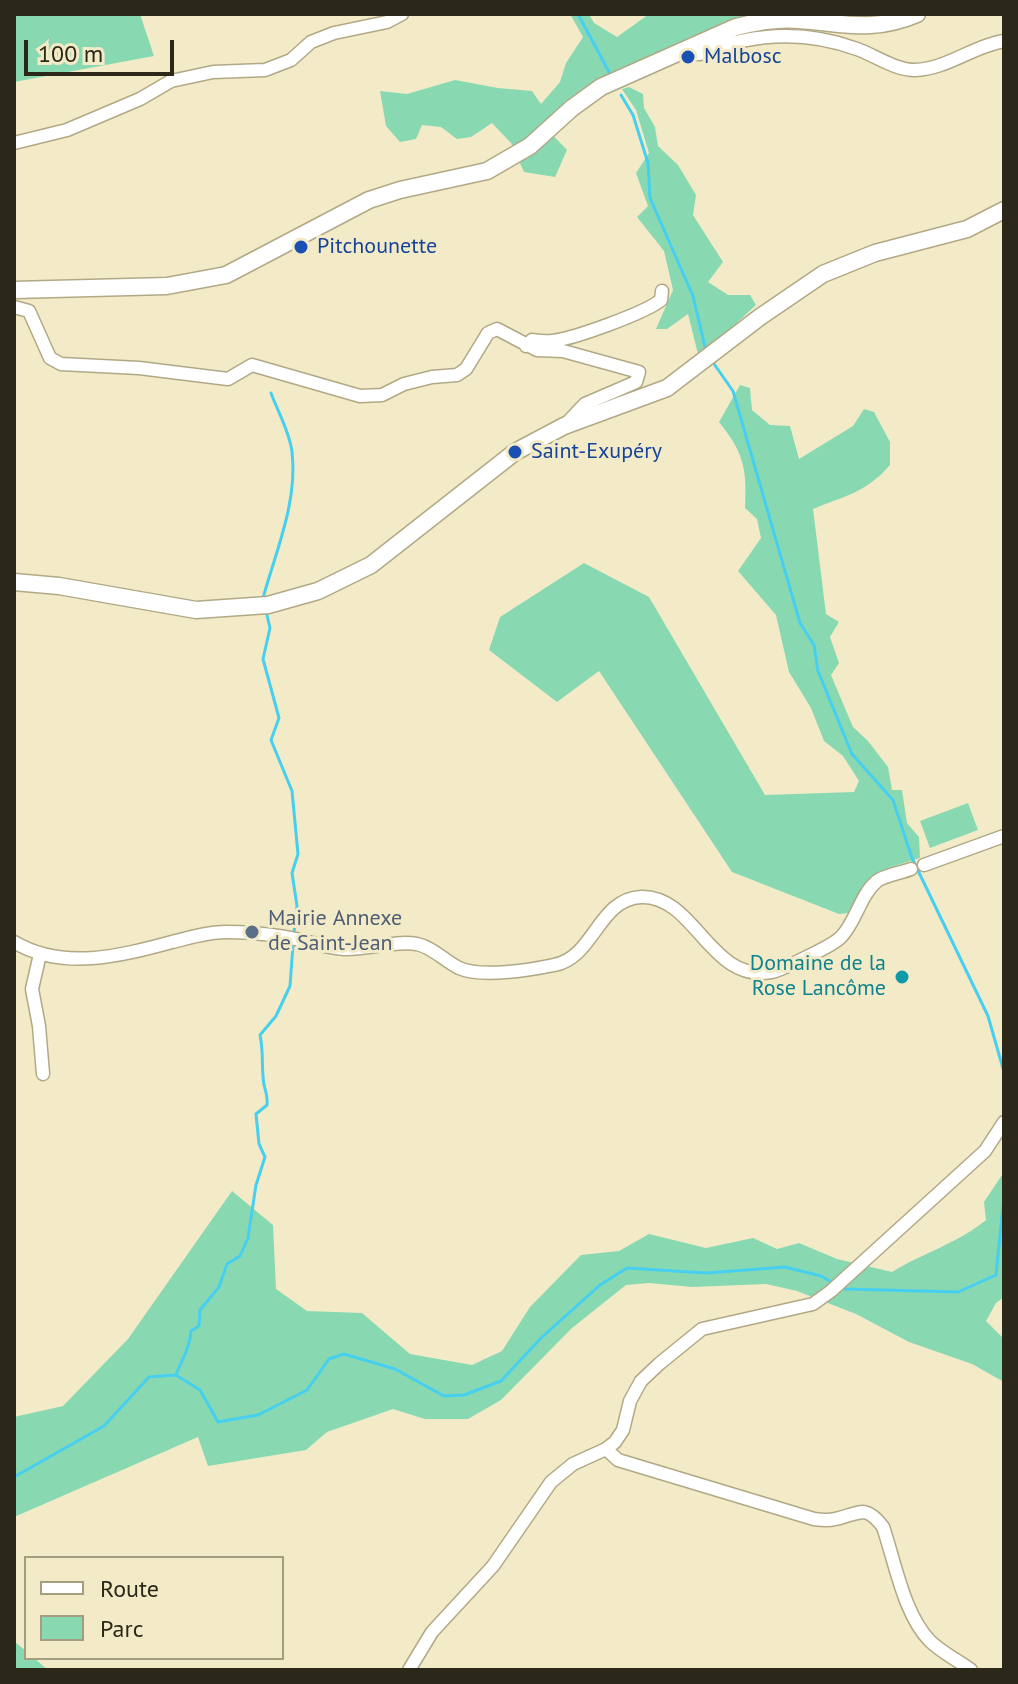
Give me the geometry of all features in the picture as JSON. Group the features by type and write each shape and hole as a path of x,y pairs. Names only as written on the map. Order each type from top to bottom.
{"main road":[{"path":"14,290 167,286 226,275 369,200 487,171 530,146 587,95 693,46 754,23 797,20 865,27 917,14"},
{"path":"14,582 59,586 196,610 295,599 349,578 371,565 515,452 564,426 667,388 760,317 823,274 875,253 967,229 1004,210"}],"street":[{"path":"14,143 67,130 140,99 171,81 213,72 265,70 291,60 311,42 334,33 387,22 402,14"},
{"path":"693,46 695,54 700,54 731,41 817,37 912,70 947,63 1004,41"},
{"path":"526,346 532,340 550,342 636,314 661,300 662,291"},
{"path":"14,307 29,311 50,358 61,364 139,368 228,379 252,365 360,396 382,395 404,384 457,375 466,369 488,333 497,329 537,350 563,351 639,372 636,382 585,404 564,426"},
{"path":"14,942 48,957 84,959 124,955 202,934 226,932 286,937 347,949 416,944 462,970 482,973 558,965 585,944 610,910 626,900 643,897 662,901 678,912 715,952 732,965 750,972 772,972 826,948 842,937 878,880 1004,836"},
{"path":"40,954 32,989 43,1074"},
{"path":"409,1670 432,1632 493,1566 551,1482 573,1464 615,1442 623,1430 630,1401 641,1381 702,1329 813,1304 844,1280 985,1151 1004,1122"},
{"path":"606,1449 618,1460 814,1519 833,1520 861,1510 875,1516 883,1527 912,1615 920,1630 933,1644 971,1670"}],"green space":[{"path":"14,14 140,14 154,56 14,82"},
{"path":"570,14 589,14 594,23 617,37 649,14 748,14 599,78 577,93 543,125 567,150 555,177 524,172 511,143 492,123 471,137 457,139 441,127 422,125 416,139 400,142 386,126 380,91 407,94 455,80 532,91 541,104 560,82 566,63 583,37"},
{"path":"629,87 643,94 644,108 655,127 658,146 678,165 696,195 693,215 723,262 708,282 728,295 750,295 756,305 699,358 688,314 667,329 656,329 673,290 664,251 637,217 648,206 636,173 649,153 636,110 622,89"},
{"path":"740,385 750,388 752,410 770,425 790,426 799,459 853,426 864,409 874,412 890,442 890,465 872,482 854,493 813,509 826,614 839,622 830,637 839,663 831,675 853,727 888,767 892,790 902,790 907,823 919,837 920,858 894,866 869,882 849,913 839,914 732,872 599,671 557,702 489,650 500,617 584,563 649,597 765,795 854,792 859,781 843,756 824,741 811,708 789,672 776,615 738,571 761,538 757,519 745,508 744,472 739,453 719,422"},
{"path":"968,803 978,830 930,848 920,821"},
{"path":"1004,1172 1004,1297 996,1303 986,1321 1004,1339 1004,1382 972,1364 909,1342 856,1314 797,1291 766,1284 692,1287 649,1283 626,1285 572,1328 501,1400 468,1419 425,1419 393,1409 327,1432 306,1450 208,1466 198,1437 14,1517 14,1417 63,1406 128,1339 232,1191 273,1225 276,1289 307,1311 362,1313 410,1354 472,1365 502,1351 530,1307 581,1255 619,1251 649,1234 706,1248 753,1238 777,1249 799,1243 837,1259 892,1272 964,1235 986,1220 984,1202"},
{"path":"14,1641 24,1649 24,1660 36,1660 48,1670 14,1670"}],"waterway":[{"path":"578,14 609,72"},
{"path":"621,95 633,115 648,163 650,198 693,296 706,351"},
{"path":"712,361 733,391 800,623 814,645 818,671 852,754 893,800 912,858 988,1016 1004,1072"},
{"path":"263,598 285,526 293,470 289,437 271,393"},
{"path":"266,611 270,628 263,659 279,718 271,740 292,791 298,854 292,873 297,906 294,932"},
{"path":"176,1375 191,1331 199,1326 200,1310 219,1287 227,1264 240,1256 248,1238 256,1185 265,1157 259,1144 256,1114 267,1105 260,1035 276,1016 290,986 293,945"},
{"path":"840,1286 845,1289 958,1292 996,1275 1004,1196"},
{"path":"14,1477 104,1426 149,1377 176,1375 200,1390 218,1422 258,1415 307,1390 329,1359 344,1354 395,1369 444,1396 464,1395 501,1381 541,1338 600,1285 627,1268 706,1273 785,1267 821,1276 833,1283"}],"place":[{"name":"Malbosc","path":"688,57"},
{"name":"Pitchounette","path":"301,247"},
{"name":"Saint-Exupéry","path":"515,452"},
{"name":"Mairie Annexe de Saint-Jean","path":"252,932"},
{"name":"Domaine de la Rose Lancôme","path":"902,977"}]}
